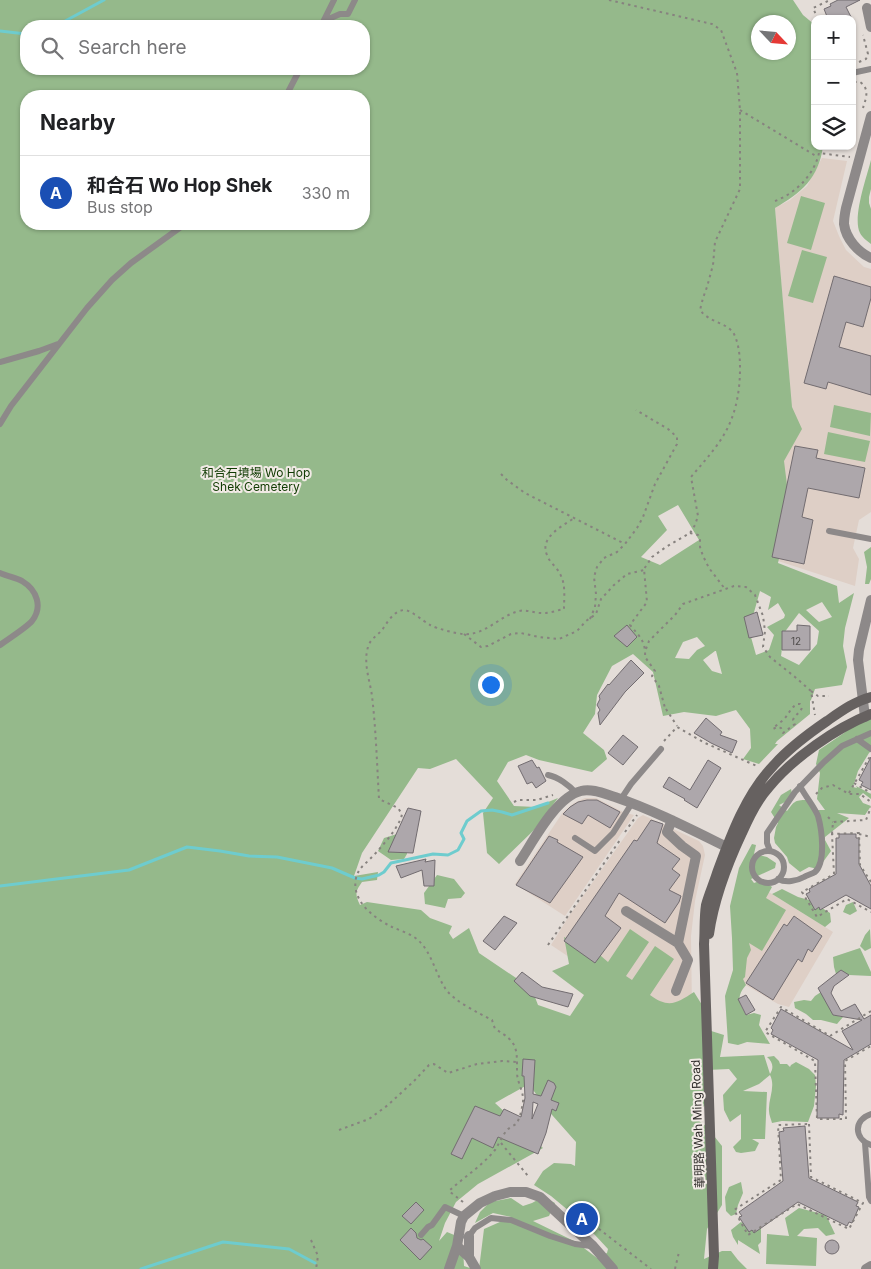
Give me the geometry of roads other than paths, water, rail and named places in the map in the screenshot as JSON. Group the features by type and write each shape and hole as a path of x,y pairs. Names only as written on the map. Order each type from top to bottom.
{"street":[{"path":"867,8 871,27"},
{"path":"871,119 846,208 844,223 854,246 871,258"},
{"path":"868,716 867,699 858,655 871,600"},
{"name":"華明路 Wah Ming Road","path":"713,1269 706,978 709,933 714,907 730,848 743,811 773,766 814,729 836,714 867,699"},
{"name":"華明路 Wah Ming Road","path":"730,848 759,800 783,771 798,757 868,716"},
{"path":"520,861 552,812 561,802 582,790 596,791 632,803 730,848"},
{"path":"672,820 666,832 696,856 678,944"},
{"path":"626,911 678,944 688,960 676,991"},
{"path":"449,1269 458,1244 459,1229 464,1216 480,1203 510,1192 526,1192 540,1197 593,1246 611,1268"},
{"path":"469,1236 469,1257"},
{"path":"458,1244 476,1269"},
{"path":"866,1269 871,1266"}],"lane":[{"path":"324,20 334,0"},
{"path":"329,20 340,14 348,14 355,0"},
{"path":"856,72 871,69"},
{"path":"289,90 297,75"},
{"path":"0,424 11,406 59,343 112,280 131,263 177,230"},
{"path":"0,362 59,343"},
{"path":"829,531 871,539"},
{"path":"0,574 22,581 36,596 39,605 31,622 0,644"},
{"path":"770,851 767,833 794,792 842,746 871,733"},
{"path":"857,739 871,749"},
{"path":"621,799 660,748"},
{"path":"548,775 565,783 576,793"},
{"path":"778,879 780,881 790,881 800,879 815,871 822,860 822,836 817,815 800,786"},
{"path":"575,838 595,851 613,833 632,803"},
{"path":"765,851 770,851 780,856 783,861 783,872 778,879 766,884 753,875 751,865 756,856 765,851"},
{"path":"870,1198 868,1144 859,1136 858,1126 864,1117 871,1114"},
{"path":"421,1235 432,1225 445,1207 455,1210 464,1216"},
{"path":"458,1244 469,1236 475,1228 491,1218 511,1220 575,1244 593,1246"}],"waterway":[{"path":"67,20 104,0"},
{"path":"0,31 20,33"},
{"path":"0,886 129,870 187,847 249,856 277,857 332,868 362,879 379,875 391,863 433,854 448,855 458,850 464,839 461,833 467,821 481,811 492,810 512,815 548,803"},
{"path":"141,1269 223,1242 289,1249 315,1263"}],"place":[{"name":"和合石 Wo Hop Shek","path":"582,1219"}],"park label":[{"name":"和合石墳場 Wo Hop Shek Cemetery","path":"256,480"}]}
